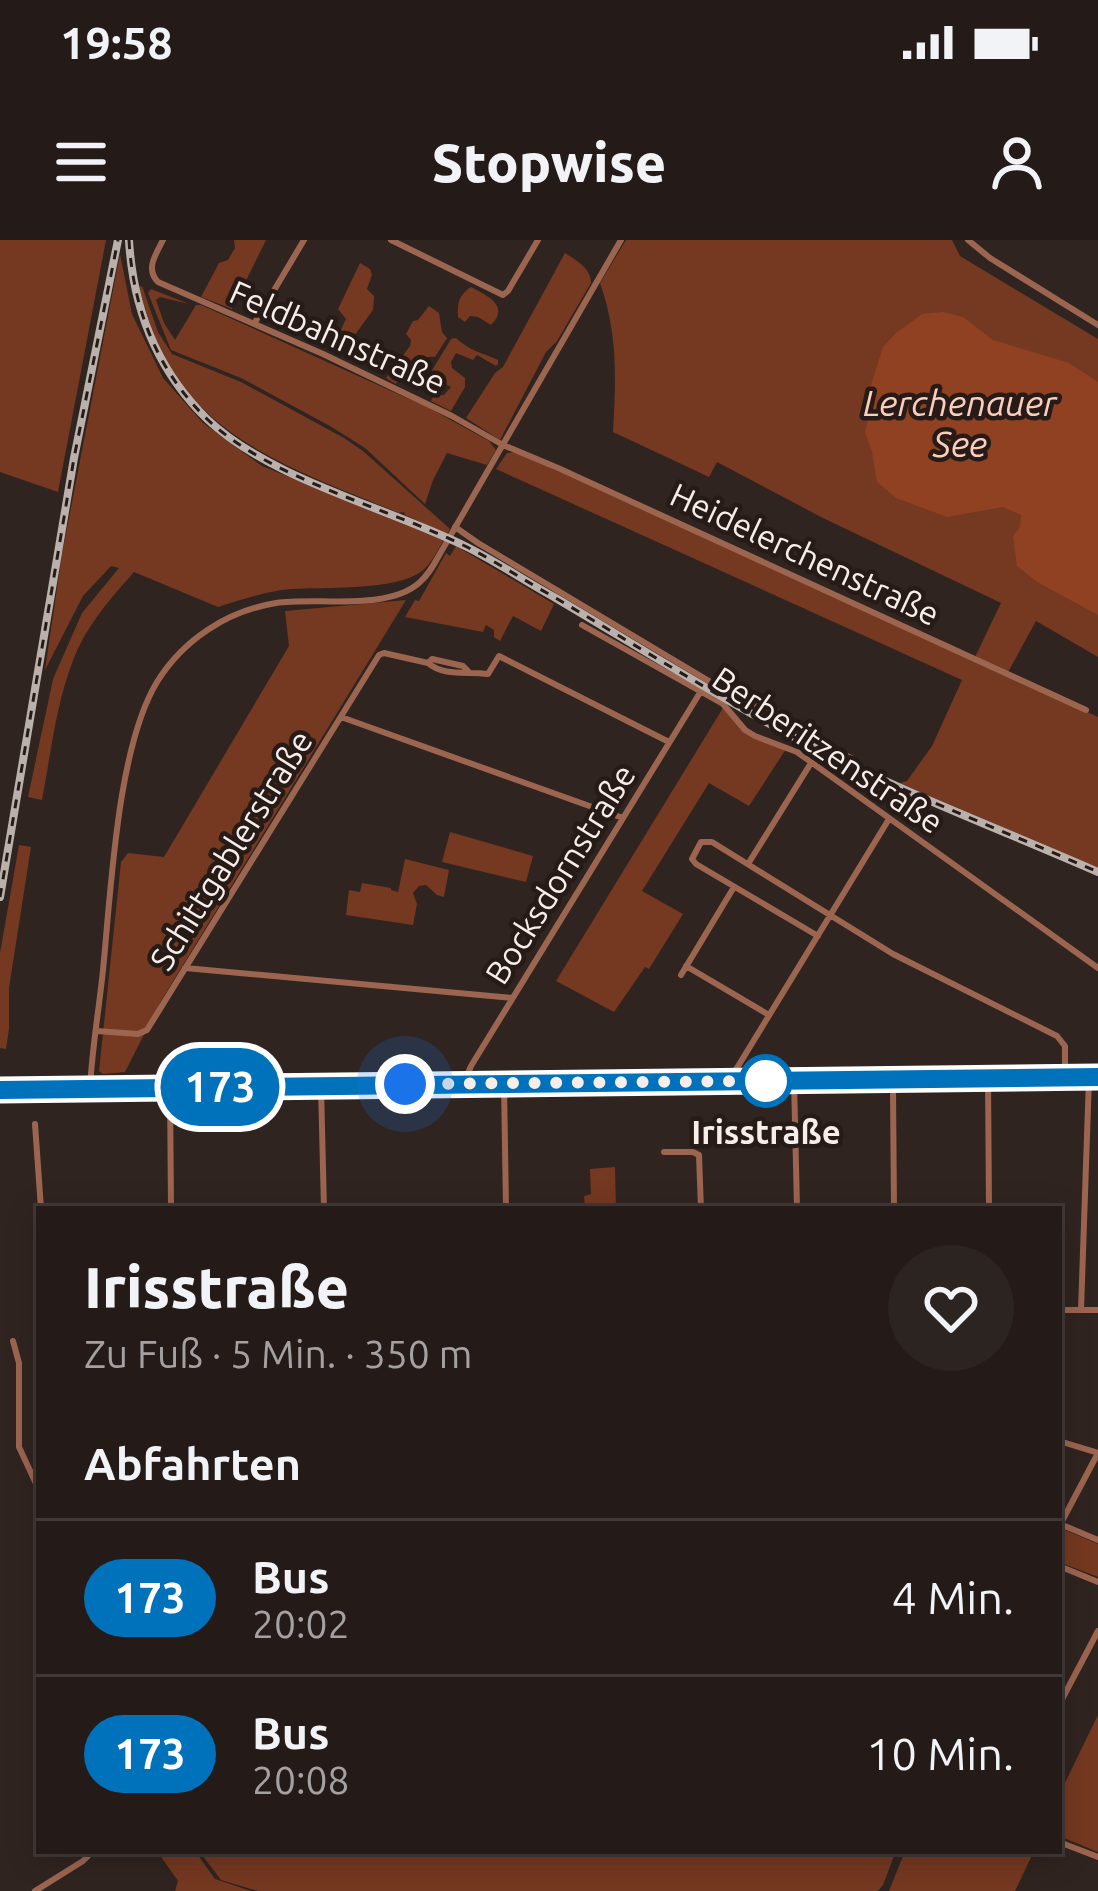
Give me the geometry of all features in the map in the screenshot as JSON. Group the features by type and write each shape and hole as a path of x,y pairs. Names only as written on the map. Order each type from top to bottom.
{"main road":[{"path":"0,1090 1094,1078"}],"street":[{"name":"Feldbahnstraße","path":"163,240 151,266 158,282 452,416 503,445"},
{"path":"254,324 304,240"},
{"path":"391,240 504,295 538,240"},
{"path":"90,1089 122,803 143,713 158,681 179,653 206,631 241,613 282,602 381,598 408,591 426,576 621,240"},
{"path":"968,240 1098,325"},
{"name":"Heidelerchenstraße","path":"503,445 1085,710"},
{"name":"Berberitzenstraße","path":"455,527 674,661 734,696 780,713 812,739 851,758"},
{"name":"Berberitzenstraße","path":"582,625 723,704 745,730 797,752 1098,968"},
{"name":"Schittgablerstraße","path":"97,1030 142,1034 379,655 456,673 488,674 497,656 670,742"},
{"name":"Bocksdornstraße","path":"464,1084 701,691"},
{"path":"341,717 623,818"},
{"path":"748,864 811,763"},
{"path":"729,1081 889,819"},
{"path":"818,936 696,864 692,859 701,842 707,840 909,963 1057,1036 1065,1046 1065,1078"},
{"path":"681,975 734,886"},
{"path":"686,966 770,1016"},
{"path":"185,968 512,998"},
{"path":"988,1078 989,1206"},
{"path":"1081,1310 1094,1078"},
{"path":"894,1206 896,1079"},
{"path":"794,1081 797,1206"},
{"path":"504,1084 506,1206"},
{"path":"321,1085 324,1206"},
{"path":"170,1087 171,1206"},
{"path":"35,1124 41,1206"},
{"path":"664,1152 699,1155 701,1206"},
{"path":"1062,1310 1098,1310"},
{"path":"13,1341 20,1363 20,1447 36,1483"},
{"path":"1062,1442 1098,1453 1062,1522"},
{"path":"1062,1527 1098,1540"},
{"path":"1062,1567 1098,1582"},
{"path":"1062,1699 1098,1631"},
{"path":"1062,1843 1098,1857"},
{"path":"35,1891 92,1854"}],"shaded area":[{"path":"0,240 106,240 58,492 0,472"},
{"path":"234,240 266,240 232,309 201,297 219,263 228,260 235,248"},
{"path":"626,240 952,240 960,256 1098,339 1098,657 1036,621 1007,674 1098,717 1098,869 900,783 907,781 932,746 962,680 496,469 507,453 515,452 974,659 1001,603 717,462 709,477 613,432 613,338 600,283"},
{"path":"565,253 586,269 591,283 546,352 500,440 466,418 503,367"},
{"path":"120,254 132,314 163,378 203,423 262,466 444,539 422,571 395,582 282,590 218,607 134,572 93,623 74,658 58,710 42,800 28,797 53,679 82,613 119,568 111,566 83,596 45,670 62,554"},
{"path":"360,263 372,275 367,289 374,296 373,310 341,354 331,350 346,319 338,309"},
{"path":"142,286 158,332 172,354 241,382 344,438 450,529 447,534 296,470 232,433 179,381 146,319 137,287"},
{"path":"471,287 498,307 491,325 478,317 470,316 465,322 458,317 460,300"},
{"path":"151,289 189,304 156,300 175,340 196,305 201,305 429,408 489,441 496,450 487,465 447,453 425,504 365,448 330,426 241,378 171,350 148,293"},
{"path":"429,306 439,313 447,338 435,357 417,361 396,384 386,378 410,346 406,334 413,321"},
{"path":"456,338 498,364 456,353 452,368 465,378 465,387 451,411 431,401 451,387 430,376"},
{"path":"456,546 554,604 541,631 513,616 500,641 486,625 483,632 405,617 446,553 450,556"},
{"path":"406,600 161,1001 125,1072 103,1074 99,1071 121,862 128,853 164,857 289,646 285,611"},
{"path":"726,703 757,737 786,749 749,806 709,783 642,891 683,914 649,969 645,967 614,1012 556,981"},
{"path":"450,832 533,856 526,882 442,862"},
{"path":"19,845 31,847 9,988 6,1049 0,1048 0,953"},
{"path":"405,859 449,870 444,897 426,885 419,886 413,893 417,904 413,925 346,915 349,890 360,892 362,883 398,892"},
{"path":"615,1167 616,1206 585,1206 584,1196 591,1194 590,1169"},
{"path":"1065,1530 1098,1544 1098,1577 1062,1563"},
{"path":"1098,1715 1098,1852 1062,1837 1062,1789"},
{"path":"159,1854 197,1854 215,1879 251,1891 175,1891 178,1881"},
{"path":"201,1854 895,1854 878,1891 258,1891 221,1880"},
{"path":"904,1854 1033,1854 1015,1891 889,1891"}],"water":[{"name":"Lerchenauer See","path":"922,314 963,317 993,340 1069,363 1098,382 1098,615 1017,566 1013,536 1021,515 1003,507 947,517 896,498 877,482 865,432 867,397 883,347"}],"railway":[{"path":"0,897 74,458 118,240"},
{"path":"129,240 142,314 161,359 189,400 233,440 296,476 478,553 827,754 1098,872"}],"bus line":[{"name":"173","path":"0,1090 1098,1077"}],"place":[{"name":"Irisstraße","path":"766,1081"}],"route":[{"path":"405,1084 766,1081"}]}
